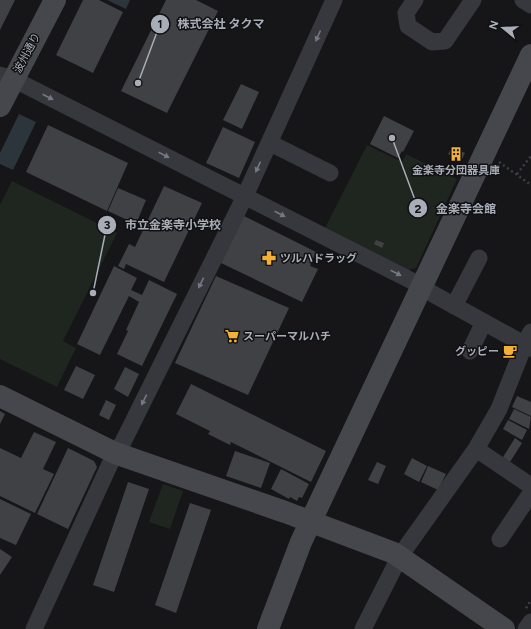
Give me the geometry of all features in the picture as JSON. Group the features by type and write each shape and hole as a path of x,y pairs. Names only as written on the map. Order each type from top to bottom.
{"street":[{"name":"波州通り","path":"0,106 7,77 55,0"},
{"path":"34,629 115,453 123,442 270,143 334,0"},
{"path":"415,0 406,13 408,26 432,42 445,41 473,0"},
{"path":"523,0 531,5"},
{"path":"268,629 301,542 531,55"},
{"path":"7,77 422,286 433,294 484,322 529,341 499,409 476,449 400,556 363,629"},
{"path":"270,143 330,173"},
{"path":"454,306 479,258"},
{"path":"470,351 484,322"},
{"path":"0,396 115,453 311,521 400,556 504,629"},
{"path":"476,449 531,486"},
{"path":"500,539 531,492"},
{"path":"526,629 531,622"}],"path":[{"path":"517,174 531,156"},
{"path":"494,158 531,185"}],"shaded area":[{"path":"107,0 130,0 126,9"},
{"path":"19,114 36,122 13,170 0,164 0,153"},
{"path":"367,145 402,162 406,154 457,179 416,268 405,271 324,230"},
{"path":"12,181 117,233 63,341 76,348 57,387 0,359 0,205"},
{"path":"163,484 183,491 170,529 149,522"}],"building":[{"path":"0,0 15,0 0,30"},
{"path":"83,0 99,0 123,12 93,73 56,55"},
{"path":"166,0 196,0 218,11 167,113 121,91"},
{"path":"241,84 259,92 242,129 223,120"},
{"path":"384,116 414,131 403,152 402,151 398,158 370,144"},
{"path":"48,125 128,163 107,211 26,172"},
{"path":"223,127 255,142 239,178 206,163"},
{"name":"金楽寺分団器具庫","path":"452,147 465,153 461,161 448,154"},
{"path":"164,186 202,203 164,282 126,264 124,269 118,266 129,244 135,247"},
{"path":"118,188 146,200 136,224 108,211"},
{"name":"ツルハドラッグ","path":"244,216 316,252 310,266 318,269 302,302 221,263"},
{"path":"376,240 384,243 382,248 374,244"},
{"path":"114,266 137,278 131,290 142,295 149,280 177,294 142,366 117,354 139,302 129,296 100,355 77,344"},
{"name":"スーパーマルハチ","path":"216,276 289,308 248,395 175,363"},
{"path":"76,366 95,375 83,399 64,390"},
{"path":"125,367 139,374 128,397 114,389"},
{"path":"191,384 326,451 311,482 231,442 230,445 208,434 210,431 176,414"},
{"path":"517,396 531,402 531,416 512,407"},
{"path":"106,400 116,405 109,420 99,415"},
{"path":"514,409 531,417 529,429 509,419"},
{"path":"0,411 5,414 0,424"},
{"path":"508,420 527,430 522,440 503,429"},
{"path":"34,432 56,442 43,469 54,474 35,513 0,496 0,448 21,458"},
{"path":"515,438 522,443 510,462 503,457"},
{"path":"68,448 94,461 97,467 68,529 37,514"},
{"path":"235,451 270,463 261,488 226,476"},
{"path":"412,458 427,466 419,482 404,474"},
{"path":"377,462 386,466 378,484 368,480"},
{"path":"428,466 446,474 438,490 421,482"},
{"path":"281,469 309,484 302,498 299,497 297,501 290,497 289,499 271,489"},
{"path":"128,482 149,489 114,592 93,585"},
{"path":"0,499 31,514 16,545 0,538"},
{"path":"190,503 211,510 176,613 155,605"},
{"path":"0,549 12,557 0,575"}],"place":[{"name":"株式会社 タクマ","path":"138,83"},
{"name":"金楽寺会館","path":"392,138"},
{"name":"金楽寺分団器具庫","path":"456,154"},
{"name":"ツルハドラッグ","path":"269,258"},
{"name":"市立金楽寺小学校","path":"93,293"},
{"name":"スーパーマルハチ","path":"232,336"},
{"name":"グッピー","path":"510,351"}]}
